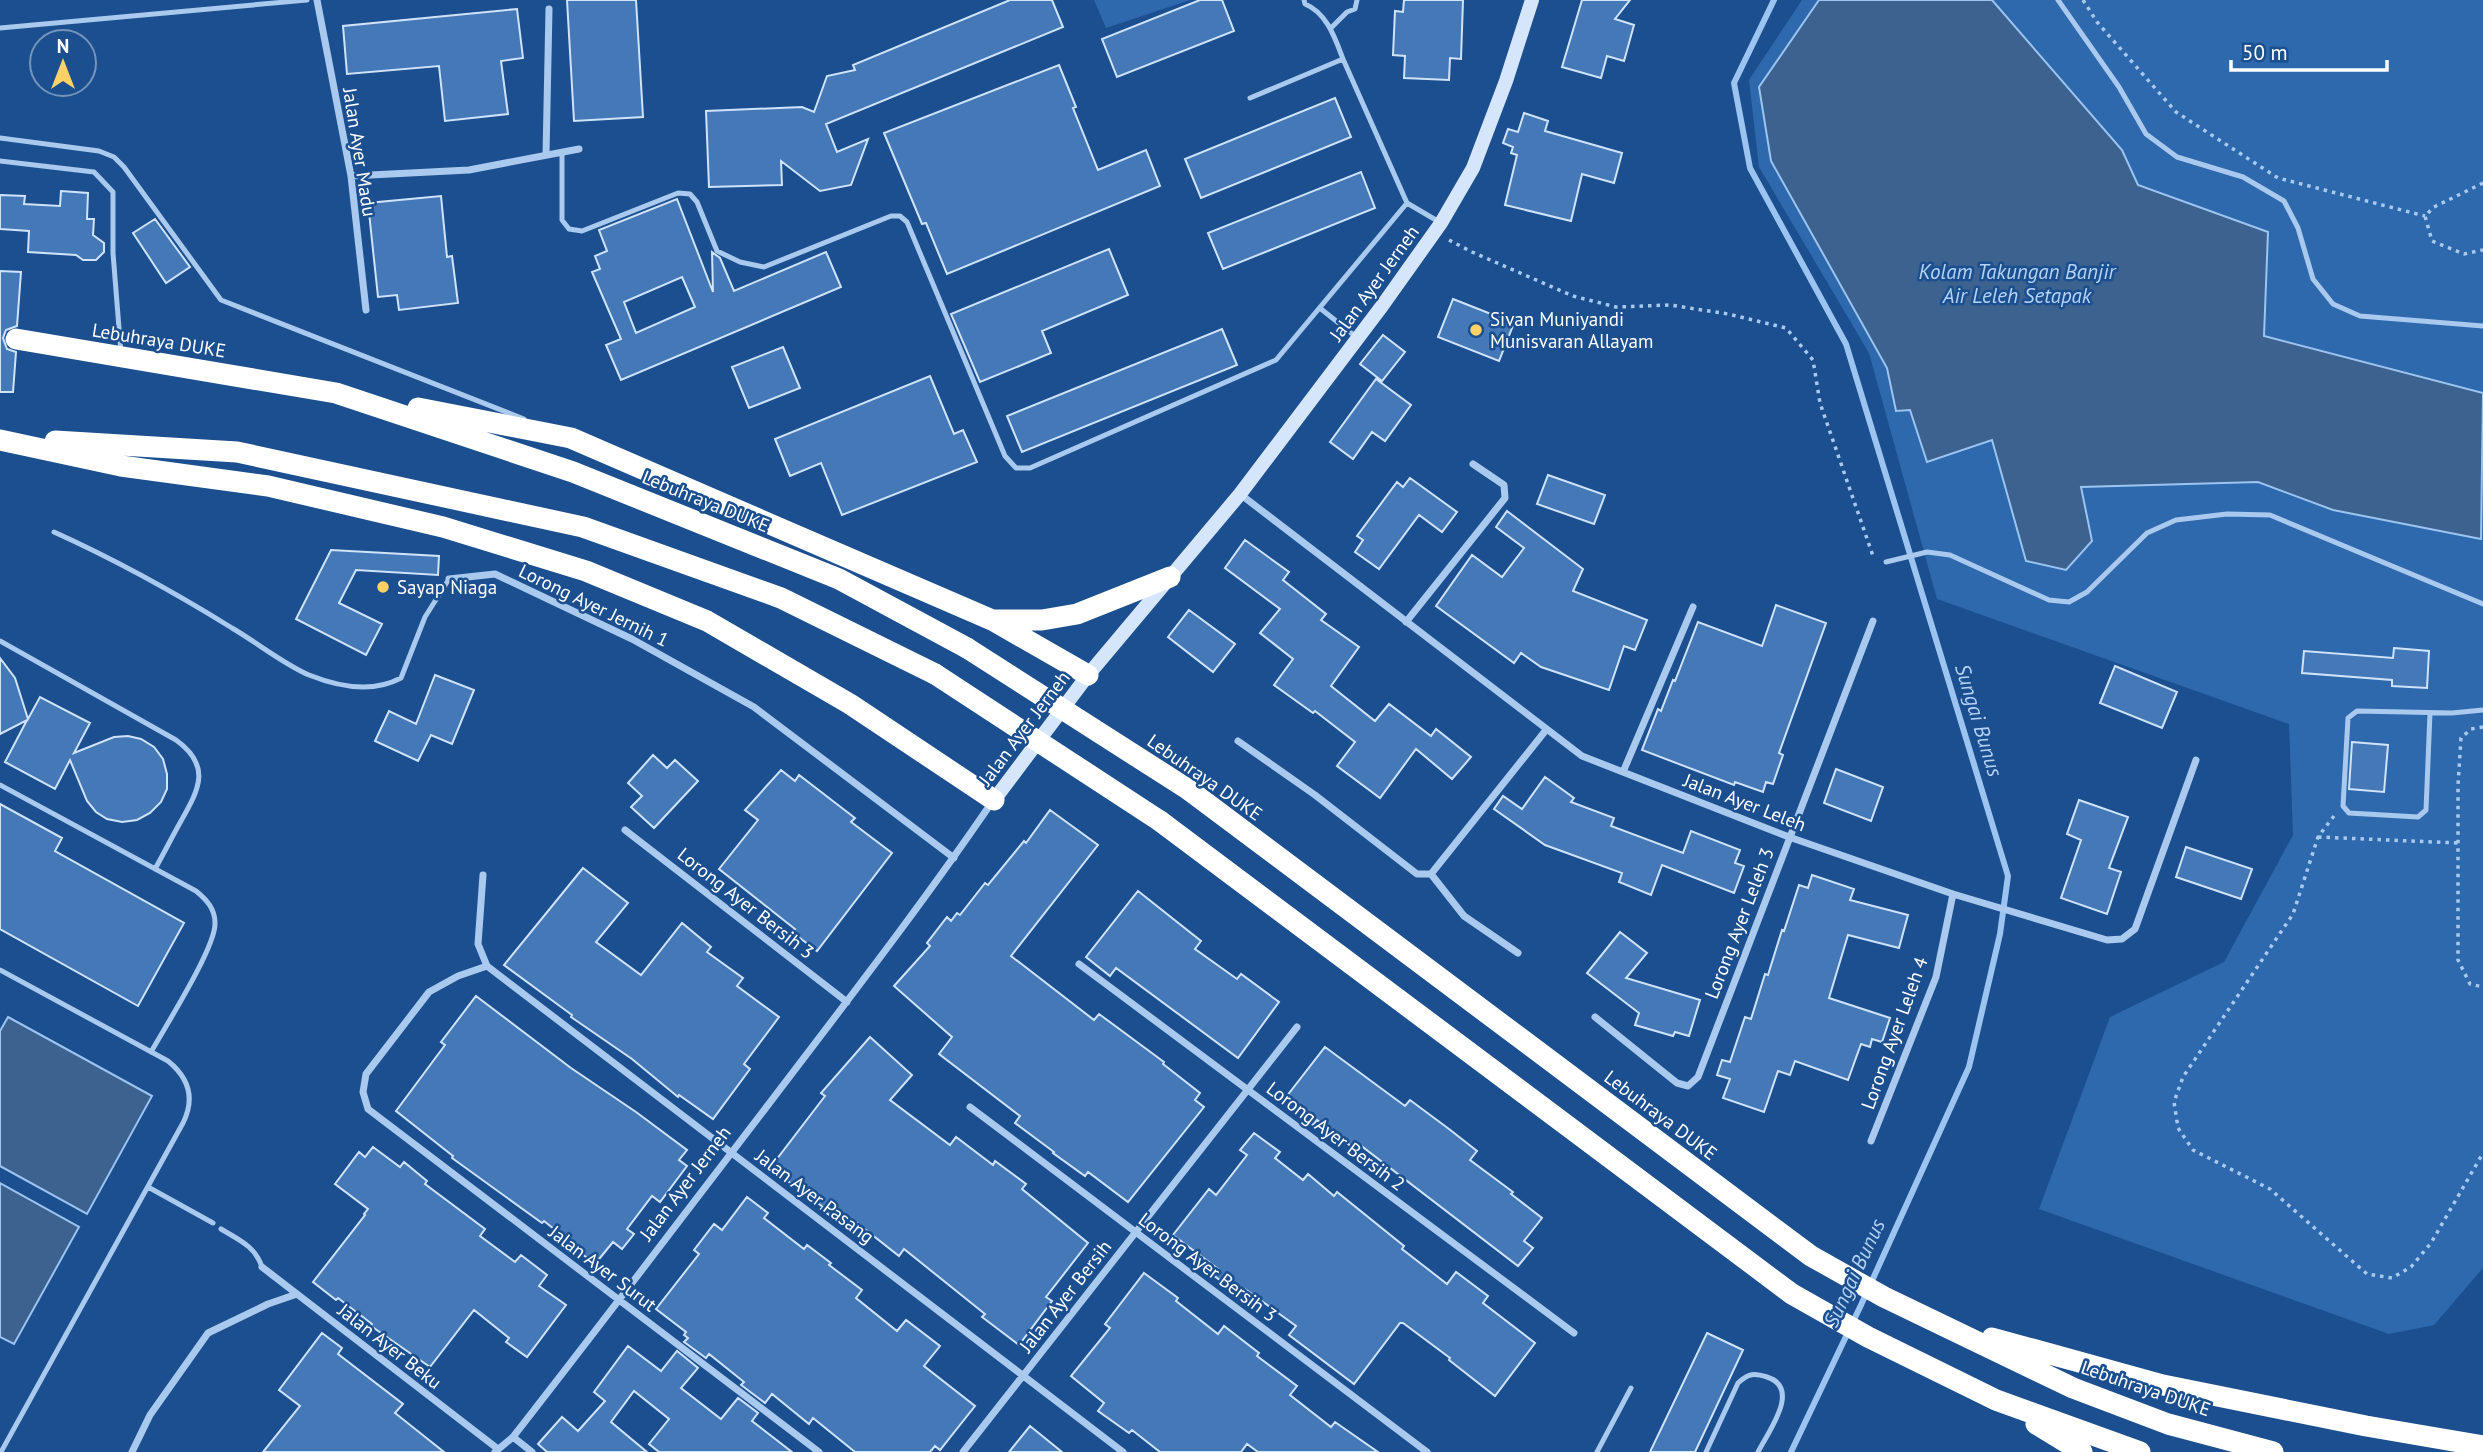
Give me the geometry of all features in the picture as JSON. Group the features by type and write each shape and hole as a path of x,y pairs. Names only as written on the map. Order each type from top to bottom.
{"highway":[{"name":"Lebuhraya DUKE","path":"16,340 336,393 573,472 839,579 967,648 1189,790 1811,1256 1884,1297 2073,1388 2168,1424 2273,1452"},
{"path":"336,393 571,438 992,620 1088,675"},
{"path":"0,439 237,452 583,527 781,598 935,674 1160,821 1792,1294 1868,1337 1996,1400 2082,1452"},
{"path":"0,439 121,466 268,486 443,527 586,571 707,621 850,704 993,800"},
{"path":"992,620 1042,620 1077,614 1171,578"},
{"path":"1943,1324 2163,1385 2483,1446"},
{"path":"1996,1400 2140,1452"}],"main road":[{"name":"Jalan Ayer Jerneh","path":"993,800 1088,675 1240,494 1438,227 1473,167 1506,81 1532,0"}],"street":[{"name":"Jalan Ayer Madu","path":"317,0 351,176 366,310"},
{"path":"546,155 549,9"},
{"path":"351,176 469,170 579,149"},
{"path":"1406,622 1505,498 1504,485 1473,464"},
{"name":"Jalan Ayer Leleh","path":"1240,494 1582,756 1789,836 1953,894 2108,940 2122,939 2135,929 2196,760"},
{"name":"Lorong Ayer Jernih 1","path":"449,579 495,574 632,639 754,707 954,858"},
{"path":"1623,772 1693,607"},
{"name":"Lorong Ayer Leleh 3","path":"1595,1017 1677,1083 1688,1086 1698,1077 1873,621"},
{"path":"1430,874 1546,730"},
{"path":"1238,741 1315,794 1417,874 1430,874"},
{"name":"Jalan Ayer Jerneh","path":"497,1450 513,1437 621,1300 847,1002 954,858 993,800"},
{"name":"Lorong Ayer Bersih 3","path":"625,830 847,1002"},
{"path":"1430,874 1464,916 1518,953"},
{"path":"483,875 478,944 487,966"},
{"name":"Lorong Ayer Leleh 4","path":"1871,1141 1936,977 1953,894"},
{"name":"Lorong Ayer Bersih 2","path":"1079,964 1574,1333"},
{"name":"Jalan Ayer Surut","path":"487,966 457,976 429,992 366,1074 363,1092 368,1109 819,1452"},
{"name":"Jalan Ayer Pasang","path":"487,966 1123,1452"},
{"name":"Jalan Ayer Bersih","path":"963,1452 1297,1027"},
{"name":"Lorong Ayer Bersih 3","path":"970,1107 1427,1452"},
{"name":"Jalan Ayer Beku","path":"262,1267 497,1450"},
{"path":"132,1452 150,1415 208,1333 268,1304 297,1294"},
{"path":"513,1437 531,1452"}],"lane":[{"path":"0,28 307,0"},
{"path":"1304,0 1305,4 1314,7 1331,28 1407,203 1438,227"},
{"path":"1331,28 1355,9 1357,0"},
{"path":"2058,0 2119,87 2146,134 2177,156 2243,177 2284,201 2298,228 2313,279 2333,304 2360,316 2483,326"},
{"path":"1251,98 1343,59"},
{"path":"0,138 100,151 114,157 221,300 571,438"},
{"path":"562,152 562,220 569,229 582,231 678,193 690,194 697,202 717,251 740,262 764,267 891,216 900,216 907,222 1005,456 1016,468 1030,468 1276,360 1407,203"},
{"path":"0,161 94,172 113,192 113,253 122,357"},
{"path":"1321,309 1358,338"},
{"path":"1886,562 1927,552 1950,555 2049,600 2069,602 2087,592 2147,533 2176,520 2227,514 2270,516 2483,604"},
{"name":"Lorong Ayer Jernih 1","path":"54,532 106,555 156,582 308,675 351,687 385,687 401,678 425,617 449,579"},
{"path":"0,641 176,740 195,757 199,778 195,797 155,869"},
{"path":"2430,713 2426,810 2418,817 2349,813 2343,806 2348,718 2357,711 2430,713 2483,710"},
{"path":"0,785 196,891 207,900 215,921 211,944 151,1052"},
{"path":"0,970 178,1069 189,1088 190,1099 189,1111 183,1124 1,1452"},
{"path":"148,1186 213,1223"},
{"path":"221,1229 249,1245 258,1254 262,1267"},
{"path":"1706,1452 1738,1383 1746,1375 1754,1373 1777,1380 1783,1388 1783,1403 1758,1452"},
{"path":"1597,1452 1631,1388"}],"path":[{"path":"2082,0 2097,22 2176,112 2278,178 2425,216"},
{"path":"2425,216 2434,207 2483,183"},
{"path":"2425,216 2432,241 2465,254 2483,250"},
{"path":"1438,227 1472,252 1573,296 1616,307 1670,305 1728,314 1787,328 1813,360 1820,403 1865,536 1873,556 1886,562"},
{"path":"2483,727 2471,729 2461,738 2458,844 2458,960 2470,984 2483,987"},
{"path":"2343,806 2318,837 2293,914 2183,1077 2174,1102 2178,1128 2193,1150 2270,1189 2367,1274 2392,1278 2412,1267 2431,1243 2483,1153"},
{"path":"2318,837 2458,844"}],"shaded area":[{"path":"1094,0 1190,0 1106,28"},
{"path":"1802,0 2483,0 2483,1268 2434,1325 2389,1334 2039,1209 2110,1017 2224,962 2293,835 2289,724 1937,599 1869,353 1759,167 1749,80"}],"water":[{"name":"Kolam Takungan Banjir Air Leleh Setapak","path":"1819,0 1992,0 2122,150 2138,185 2268,232 2264,336 2483,393 2481,539 2333,510 2258,482 2081,487 2092,541 2066,570 2026,561 1992,440 1927,462 1910,410 1896,411 1887,368 1771,161 1759,87"},
{"path":"8,1017 152,1096 87,1214 0,1166 0,1031"},
{"path":"0,1183 79,1227 14,1344 0,1337"}],"building":[{"path":"567,0 636,0 643,117 574,121"},
{"path":"1010,0 1052,0 1063,27 826,124 837,152 868,139 851,185 820,191 781,161 782,185 709,187 706,111 802,107 814,112 827,76 855,70 853,65"},
{"path":"1200,0 1222,0 1234,31 1117,77 1102,39"},
{"path":"1404,0 1463,0 1461,59 1450,58 1449,80 1404,78 1405,56 1393,55 1395,11 1403,12"},
{"path":"1582,0 1630,0 1615,19 1634,25 1624,61 1607,56 1601,78 1562,67"},
{"path":"517,9 523,58 501,61 508,114 445,121 439,66 347,74 343,26"},
{"path":"1059,65 1098,170 1146,150 1160,186 947,274 926,223 922,224 884,133"},
{"path":"1335,98 1351,137 1201,198 1185,159"},
{"path":"1524,113 1548,121 1545,131 1622,153 1614,183 1582,174 1571,221 1505,205 1517,155 1511,153 1513,147 1503,143 1508,129 1518,132"},
{"path":"1361,172 1375,208 1223,269 1208,233"},
{"path":"61,191 88,193 87,219 94,219 93,235 104,243 104,252 96,260 83,260 76,255 28,252 29,231 0,229 0,195 25,196 24,204 60,206"},
{"path":"441,196 447,257 452,256 458,303 399,310 397,295 378,297 368,203"},
{"path":"677,199 713,292 712,252 720,258 734,291 826,252 841,287 621,380 606,345 621,339 592,272 600,269 595,256 607,251 599,230","holes":["682,277 695,307 636,333 624,302"]},
{"path":"155,219 190,267 166,283 133,233"},
{"path":"1109,249 1128,295 1042,331 1051,353 980,382 951,314"},
{"path":"0,271 21,272 17,326 6,330 3,338 7,349 16,352 13,392 0,392"},
{"name":"Sivan Muniyandi Munisvaran Allayam","path":"1453,299 1514,323 1499,361 1438,337"},
{"path":"1222,329 1237,365 1022,452 1007,416"},
{"path":"1383,335 1405,352 1382,381 1360,364"},
{"path":"783,347 800,388 749,408 732,367"},
{"path":"930,376 954,434 963,430 977,462 842,515 821,463 790,476 775,439"},
{"path":"1376,379 1411,405 1385,441 1372,432 1353,459 1330,442"},
{"path":"1548,475 1605,495 1594,524 1537,504"},
{"path":"1410,478 1457,512 1442,532 1419,515 1379,569 1355,552 1363,540 1357,536 1397,482 1403,487"},
{"path":"1507,511 1583,569 1573,591 1647,620 1635,650 1624,646 1609,690 1541,667 1521,653 1514,663 1436,606 1472,555 1502,577 1524,548 1496,527"},
{"path":"1245,540 1289,572 1283,580 1326,614 1321,620 1359,647 1331,686 1375,721 1389,704 1431,736 1436,729 1471,757 1452,779 1416,749 1380,798 1337,766 1355,742 1315,711 1313,713 1274,685 1293,659 1260,633 1280,609 1225,568"},
{"path":"331,550 439,556 438,575 356,570 339,603 382,624 366,655 296,619"},
{"path":"1776,605 1826,623 1779,753 1783,755 1773,784 1766,782 1763,792 1735,782 1734,785 1642,750 1658,709 1661,711 1673,680 1675,681 1698,622 1762,646"},
{"path":"1189,610 1235,644 1213,672 1168,637"},
{"path":"2394,648 2429,651 2427,688 2392,686 2392,680 2302,673 2304,651 2393,658"},
{"path":"0,658 15,678 28,719 40,697 90,723 74,753 114,737 141,739 154,747 163,759 167,774 167,789 161,802 150,813 137,820 122,822 107,819 96,812 87,801 70,760 55,789 5,762 27,720 0,734"},
{"path":"2115,666 2177,692 2162,728 2100,703"},
{"path":"435,675 474,690 452,744 431,735 418,761 375,741 389,711 416,724"},
{"path":"2352,742 2388,745 2384,792 2349,789"},
{"path":"653,755 667,768 675,760 698,781 654,828 631,807 642,796 628,783"},
{"path":"1836,769 1883,787 1871,821 1824,803"},
{"path":"781,770 795,781 799,775 855,818 851,822 892,853 817,951 792,932 795,929 719,869 758,820 745,810"},
{"path":"1545,777 1574,798 1571,802 1614,818 1611,826 1683,853 1691,831 1740,850 1735,863 1744,866 1734,893 1662,865 1651,895 1619,882 1622,873 1545,845 1494,809 1503,796 1522,809"},
{"path":"2079,800 2128,817 2109,868 2121,872 2107,914 2061,898 2081,840 2067,834"},
{"path":"0,804 62,838 55,851 184,923 138,1006 0,929"},
{"path":"1050,810 1098,845 1011,956 1094,1020 1099,1014 1164,1062 1163,1064 1200,1093 1195,1100 1204,1107 1128,1202 1088,1172 1085,1176 1053,1153 1015,1123 1020,1116 939,1054 952,1037 894,986 930,946 927,943 947,917 951,921 957,913 960,915 985,883 988,885 1024,841 1026,843"},
{"path":"2186,847 2252,869 2241,899 2176,877"},
{"path":"583,868 628,903 596,942 641,975 682,923 711,947 707,952 743,978 737,986 779,1017 744,1064 750,1069 713,1119 679,1095 678,1097 632,1059 571,1017 572,1015 504,965"},
{"path":"1812,875 1854,889 1850,900 1908,915 1899,948 1848,935 1829,998 1890,1018 1882,1042 1872,1039 1870,1047 1861,1044 1848,1080 1795,1061 1790,1075 1778,1071 1764,1112 1723,1098 1730,1079 1717,1075 1722,1060 1730,1062 1745,1017 1751,1019 1799,885 1808,888"},
{"path":"1138,891 1201,941 1195,949 1237,979 1241,974 1279,1002 1238,1058 1116,968 1110,976 1086,957"},
{"path":"1620,932 1647,953 1626,978 1700,1000 1689,1036 1675,1032 1673,1036 1635,1025 1639,1013 1587,973"},
{"path":"476,996 571,1068 687,1150 679,1160 687,1166 660,1202 652,1196 627,1229 634,1234 622,1249 613,1242 595,1264 544,1221 542,1223 452,1158 453,1156 396,1111 445,1045 441,1042"},
{"path":"870,1037 912,1075 890,1100 950,1145 956,1137 993,1165 995,1161 1026,1184 1022,1189 1088,1243 1046,1297 1052,1301 1019,1345 982,1317 985,1314 904,1249 899,1256 857,1223 851,1231 770,1168 825,1096 821,1093"},
{"path":"1325,1047 1405,1106 1410,1100 1477,1151 1470,1160 1542,1218 1524,1241 1533,1248 1518,1266 1360,1145 1356,1150 1317,1120 1313,1125 1283,1101"},
{"path":"1254,1133 1280,1152 1275,1158 1303,1180 1308,1174 1334,1196 1337,1192 1447,1284 1456,1272 1488,1296 1483,1303 1535,1343 1495,1396 1403,1323 1400,1323 1354,1384 1289,1335 1296,1326 1245,1289 1240,1295 1213,1275 1218,1269 1173,1235 1209,1189 1216,1195 1247,1155 1240,1150"},
{"path":"373,1147 400,1167 404,1162 427,1181 425,1184 485,1229 480,1236 515,1262 521,1255 547,1275 539,1286 566,1305 527,1357 506,1342 509,1338 474,1310 430,1367 313,1282 368,1209 335,1184 359,1152 365,1157"},
{"path":"747,1197 768,1213 764,1218 804,1249 807,1245 862,1290 856,1298 897,1331 906,1320 940,1346 924,1366 975,1406 940,1450 935,1446 930,1452 855,1452 813,1418 809,1424 772,1394 765,1403 741,1385 744,1382 709,1354 706,1358 684,1342 688,1338 684,1335 686,1332 656,1309 699,1254 694,1250 714,1224 722,1230"},
{"path":"1144,1273 1178,1298 1176,1301 1218,1334 1224,1326 1259,1353 1257,1356 1297,1386 1290,1395 1331,1427 1335,1422 1378,1452 1258,1452 1247,1444 1241,1452 1160,1452 1132,1430 1129,1433 1098,1411 1104,1403 1071,1376 1110,1328 1105,1324"},
{"path":"322,1333 342,1348 338,1354 403,1404 395,1413 444,1452 263,1452 300,1406 279,1390"},
{"path":"1707,1333 1743,1350 1695,1452 1650,1452"},
{"path":"628,1346 661,1371 677,1351 698,1368 681,1388 721,1419 738,1398 758,1413 752,1421 792,1452 659,1452 649,1444 669,1419 634,1391 611,1422 647,1452 547,1452 538,1444 562,1417 578,1431 605,1401 594,1392"},
{"path":"1030,1426 1062,1452 1009,1452"}],"waterway":[{"name":"Sungai Bunus","path":"1774,0 1734,83 1750,168 1846,344 2008,876 2000,934 1969,1067 1791,1452"}],"place":[{"name":"Sivan Muniyandi Munisvaran Allayam","path":"1476,330"},
{"name":"Sayap Niaga","path":"383,587"}]}
